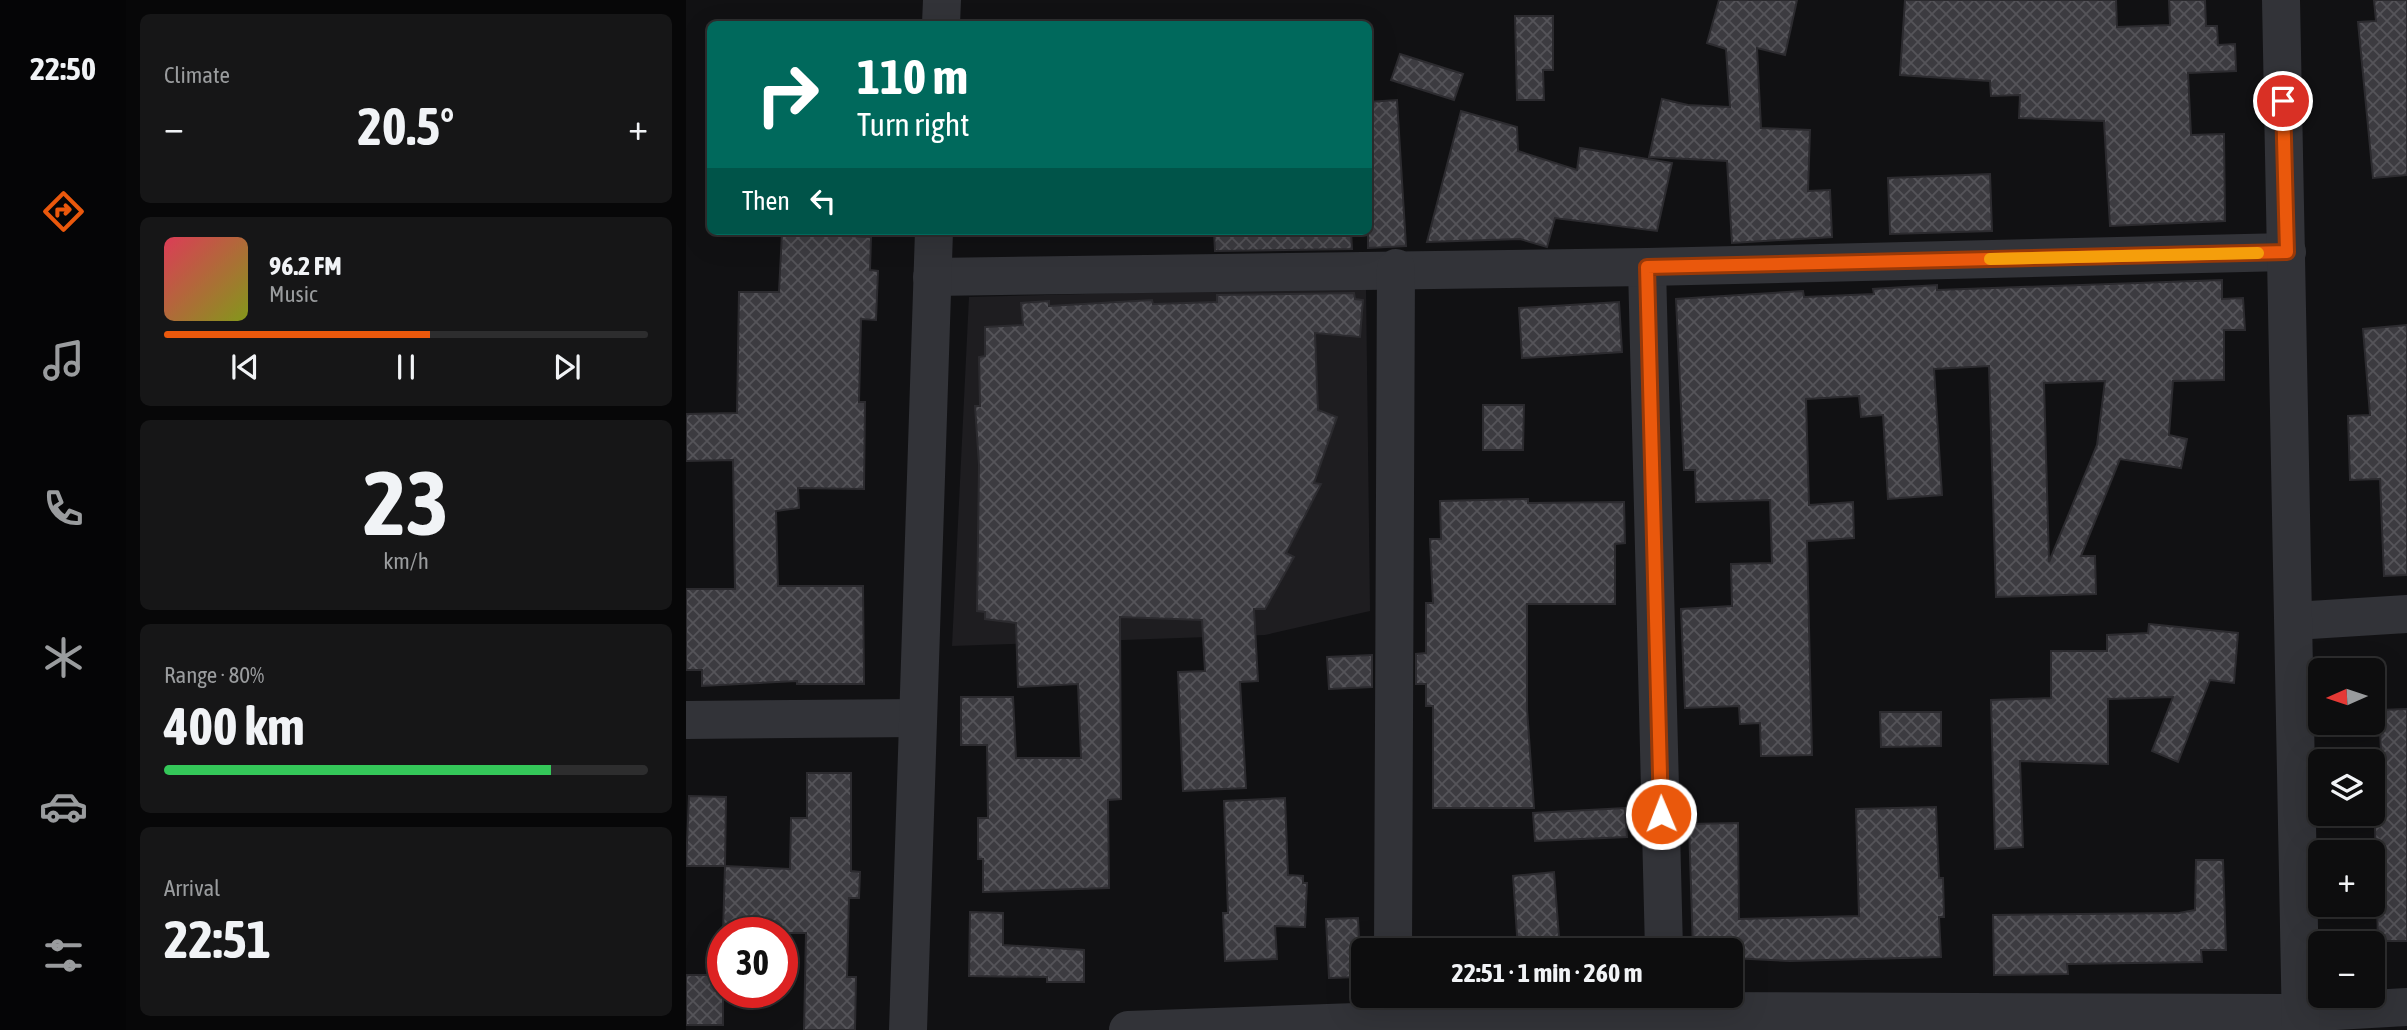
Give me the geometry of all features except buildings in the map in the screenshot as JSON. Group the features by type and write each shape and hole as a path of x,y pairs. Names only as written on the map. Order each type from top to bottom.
{"street":[{"path":"942,0 942,21"},
{"path":"2281,0 2301,1021"},
{"path":"908,1030 934,235"},
{"path":"932,277 1396,268 1647,267 2287,252"},
{"path":"1647,267 1664,938"},
{"path":"1393,938 1396,268"},
{"path":"2294,621 2407,614"},
{"path":"686,720 918,718"},
{"path":"1128,1030 1246,1027 1393,1009 2301,1021 2407,1007"}],"shaded area":[{"path":"1366,287 1370,611 1265,635 952,646 969,297"}],"slow traffic":[{"path":"1990,259 2258,253"}],"route":[{"path":"1661,814 1647,267 2287,252 2283,101"}]}
